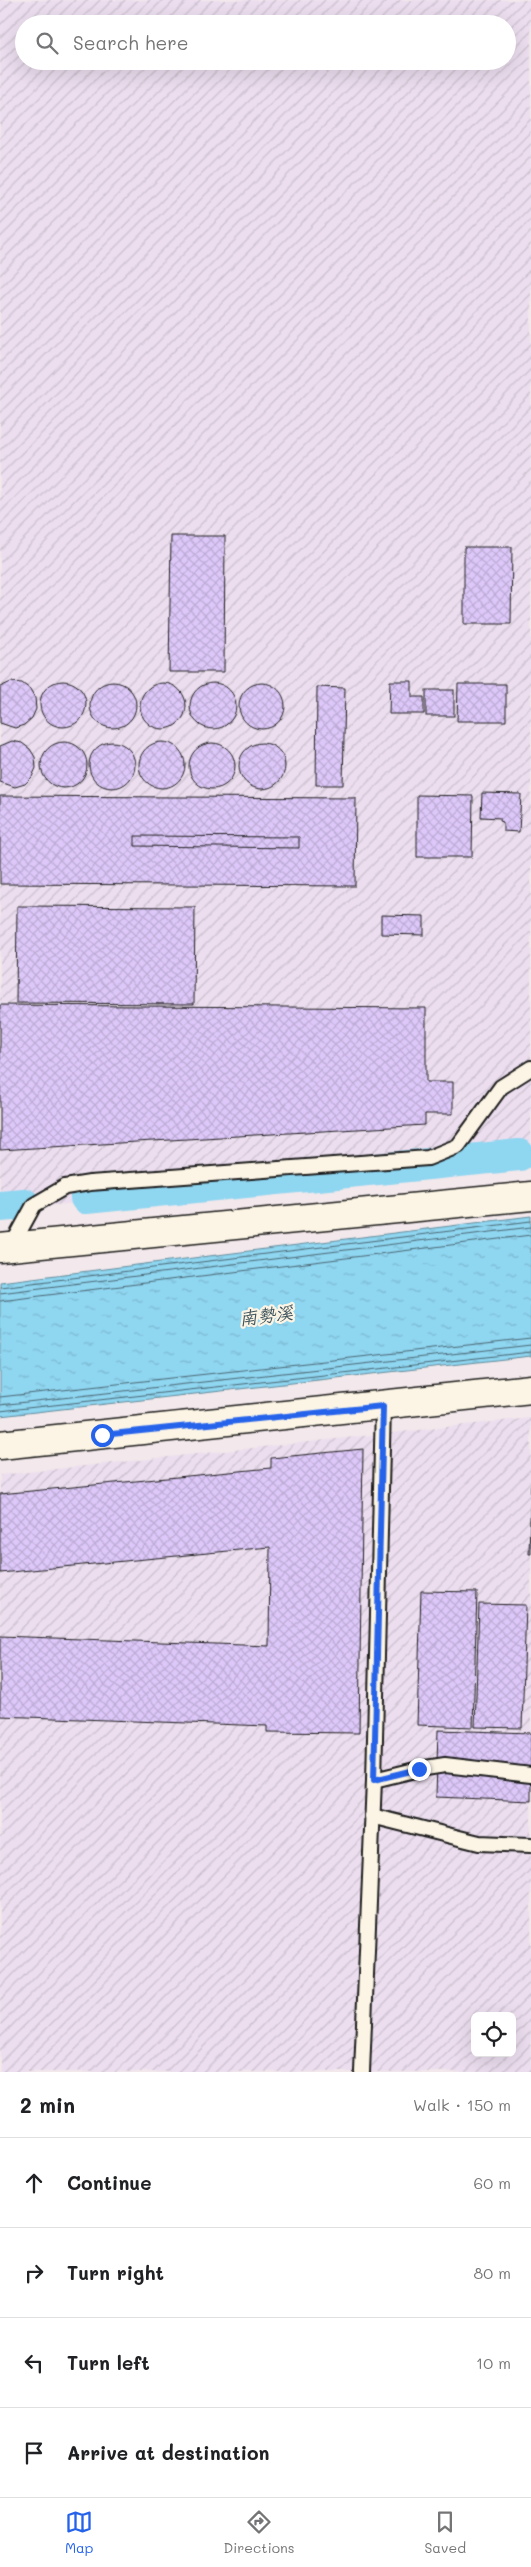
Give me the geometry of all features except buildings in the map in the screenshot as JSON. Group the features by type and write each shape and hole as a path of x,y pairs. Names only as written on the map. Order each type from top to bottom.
{"street":[{"path":"6,1247 531,1196"},
{"path":"0,1445 531,1389"}],"lane":[{"path":"6,1247 34,1205 65,1187 90,1183 428,1158 458,1146 501,1087 531,1068"},
{"path":"362,2072 374,1780 383,1406"},
{"path":"374,1780 445,1765 531,1775"},
{"path":"372,1816 479,1843 531,1845"}],"shaded area":[{"path":"0,0 531,0 531,1155 0,1211"},
{"path":"531,1418 531,2072 0,2072 0,1475"}],"water":[{"name":"南勢溪","path":"531,1216 531,1356 0,1416 0,1282"}],"waterway":[{"path":"86,1198 519,1155"},
{"path":"0,1206 24,1204"}],"route":[{"path":"102,1435 383,1406 374,1780 419,1769"}]}
